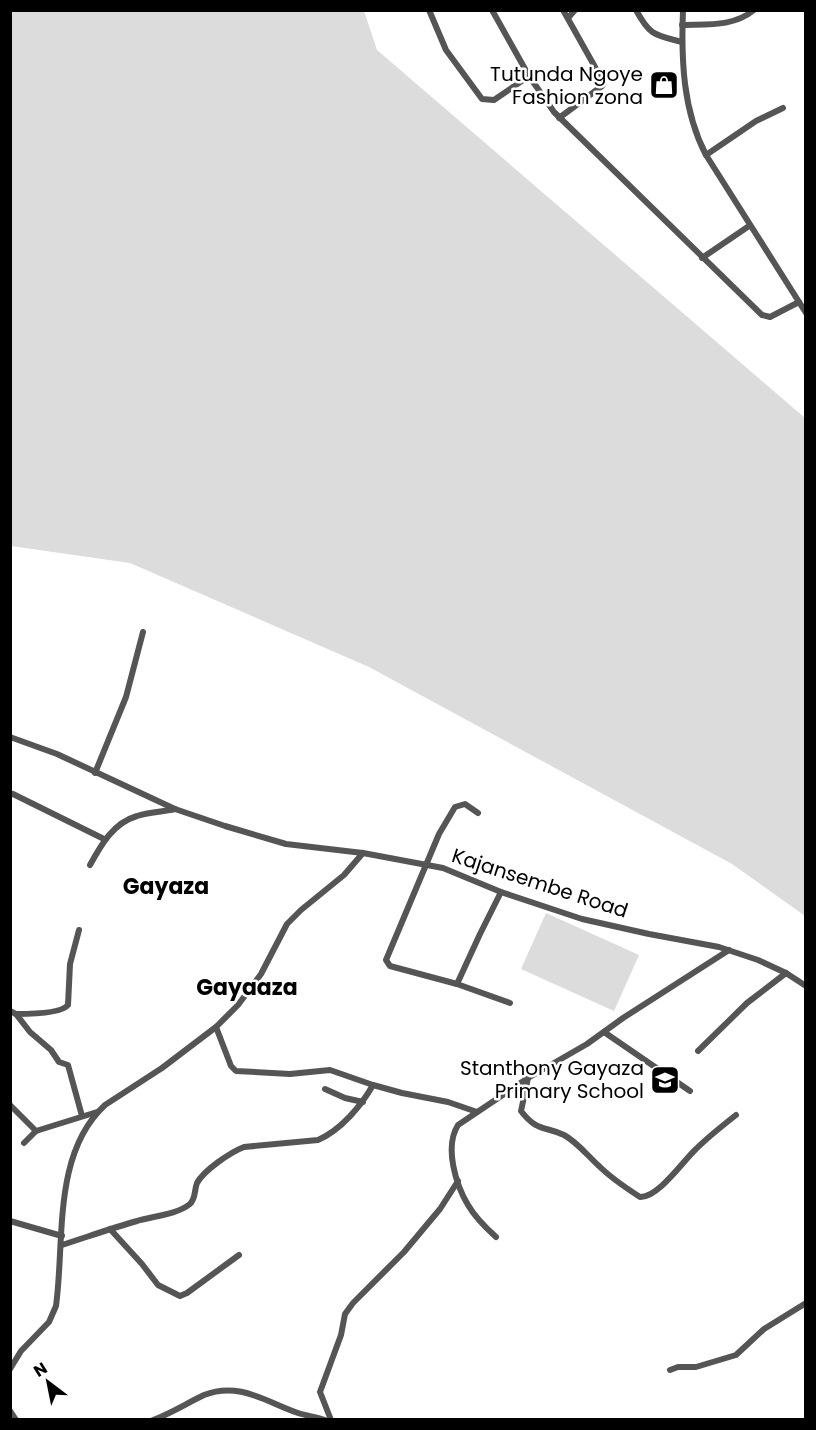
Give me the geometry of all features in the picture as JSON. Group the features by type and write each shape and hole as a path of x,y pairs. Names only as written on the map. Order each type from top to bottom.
{"street":[{"path":"429,10 446,50 482,99 494,100 529,76"},
{"path":"492,10 529,76 559,118 702,258 762,315 770,317 799,302"},
{"path":"636,10 646,28 653,34 682,42"},
{"path":"683,10 682,42 689,114 706,155 806,313"},
{"path":"682,25 730,23 754,10"},
{"path":"559,118 602,86 604,82 563,11"},
{"path":"563,11 574,11"},
{"path":"568,18 574,11"},
{"path":"706,155 756,121 783,108"},
{"path":"702,258 749,226"},
{"path":"95,773 126,697 143,632"},
{"name":"Kajansembe Road","path":"10,737 57,754 175,809 286,844 363,853 442,868 501,892 612,927 710,944 729,950 786,973 806,986"},
{"path":"13,794 104,839"},
{"path":"478,813 465,804 455,807 434,843 427,865 386,960 390,966 457,984 510,1003"},
{"path":"90,866 104,839 118,827 136,816 175,809"},
{"path":"10,1370 21,1351 49,1322 56,1306 65,1189 70,1161 83,1133 97,1112 162,1068 216,1027 238,1005 261,974 287,924 344,875 363,853"},
{"path":"457,984 501,892"},
{"path":"13,1012 39,1013 66,1008 70,964 79,930"},
{"path":"495,1237 470,1208 458,1181 452,1134 458,1125 528,1078 587,1044 729,950"},
{"path":"698,1051 747,1003 786,973"},
{"path":"13,1012 30,1032 51,1050 59,1062 68,1065 82,1116"},
{"path":"216,1027 231,1066 236,1071 290,1074 330,1070 373,1085 448,1101 477,1112"},
{"path":"604,1032 690,1091"},
{"path":"528,1078 521,1111 527,1119 537,1127 562,1134 570,1139 602,1168 640,1197 646,1198 667,1180 696,1149 736,1115"},
{"path":"62,1245 178,1210 190,1204 195,1197 195,1187 200,1179 234,1151 244,1147 318,1140 329,1135 363,1102 373,1085"},
{"path":"325,1089 345,1098 363,1102"},
{"path":"10,1105 36,1131"},
{"path":"24,1143 36,1131 97,1112"},
{"path":"331,1419 320,1392 341,1335 345,1314 404,1252 440,1209 458,1181"},
{"path":"10,1221 62,1236"},
{"path":"110,1229 158,1284 180,1296 239,1255"},
{"path":"670,1370 696,1367 736,1355 764,1329 806,1303"},
{"path":"153,1419 186,1406 204,1395 244,1390 299,1413 326,1419"},
{"path":"10,1412 16,1419"}],"shaded area":[{"path":"11,10 364,11 377,50 805,418 805,916 732,864 369,667 130,563 11,546"},
{"path":"546,913 639,955 614,1011 521,969"}],"place":[{"name":"Tutunda Ngoye Fashion zona","path":"664,85"},
{"name":"Stanthony Gayaza Primary School","path":"665,1080"}],"district":[{"name":"Gayaza","path":"166,886"},
{"name":"Gayaaza","path":"247,987"}]}
